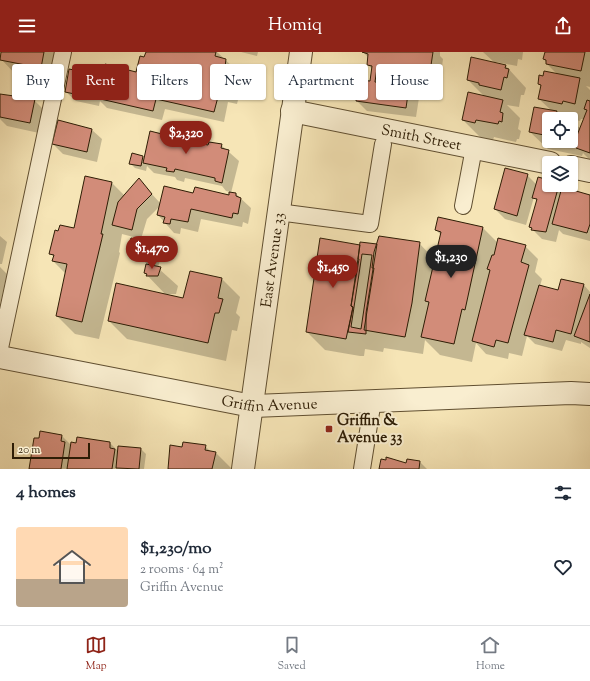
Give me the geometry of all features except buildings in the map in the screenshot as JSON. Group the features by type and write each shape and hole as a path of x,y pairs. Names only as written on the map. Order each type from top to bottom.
{"street":[{"name":"East Avenue 33","path":"244,469 301,52"},
{"name":"Smith Street","path":"292,111 542,161"},
{"path":"578,168 590,171"},
{"name":"Griffin Avenue","path":"0,357 252,406 373,400 571,393 590,394"}],"lane":[{"path":"0,348 63,52"},
{"path":"278,212 370,224 383,144"},
{"path":"463,206 474,148"},
{"path":"362,469 373,400"}],"place":[{"name":"Griffin & Avenue 33","path":"329,429"}]}
